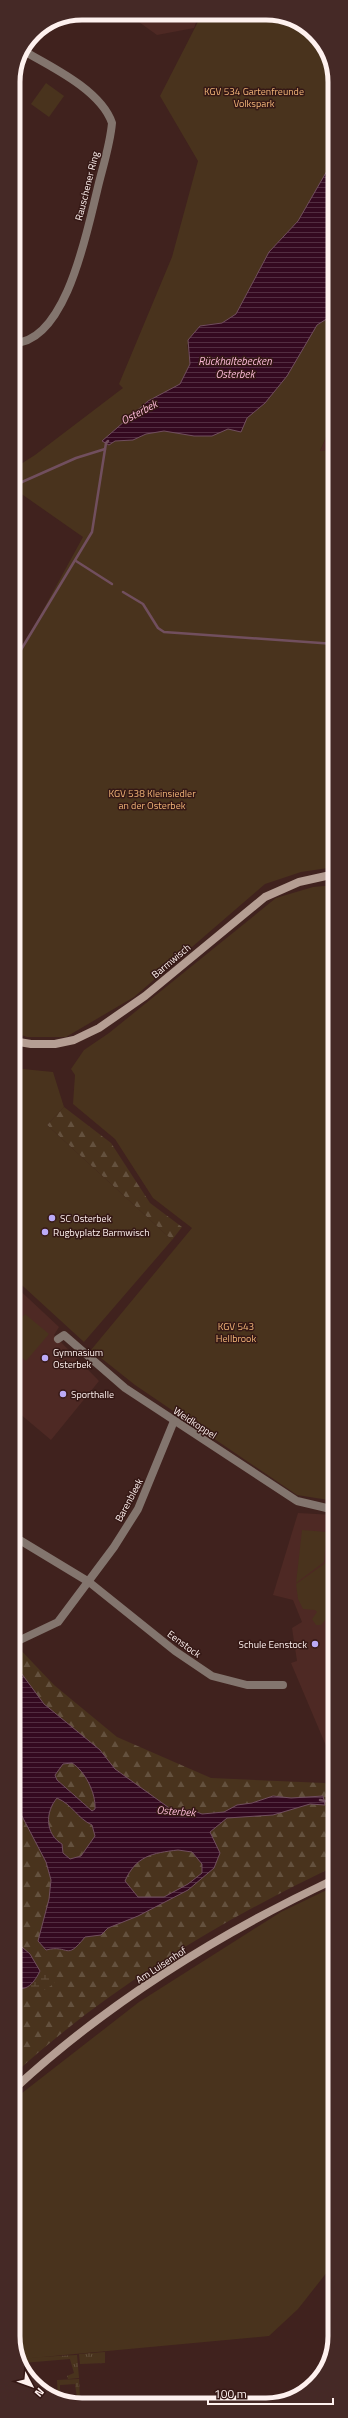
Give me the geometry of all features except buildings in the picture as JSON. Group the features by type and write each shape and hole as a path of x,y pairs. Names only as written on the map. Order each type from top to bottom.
{"main road":[{"name":"Barmwisch","path":"20,1042 31,1044 55,1044 74,1040 99,1028 146,996 265,897 299,882 328,876"},
{"name":"Am Luisenhof","path":"20,2084 70,2042 154,1981 249,1923 328,1883"}],"street":[{"name":"Rauschener Ring","path":"20,343 42,330 61,304 67,290 81,253 112,122 108,112 91,94 27,53"},
{"name":"Weidkoppel","path":"58,1339 64,1335 125,1388 297,1501 328,1508"},
{"name":"Barenbleek","path":"20,1640 58,1622 89,1582 138,1508 174,1421"},
{"path":"20,1540 89,1582"},
{"name":"Eenstock","path":"89,1582 175,1652 212,1676 247,1685 283,1685"}],"shaded area":[{"path":"136,20 197,20 194,28 157,35"},
{"path":"328,432 328,450 320,451"},
{"name":"Gymnasium Osterbek","path":"20,1291 59,1327 54,1335 99,1381 51,1440 20,1414"},
{"name":"Schule Eenstock","path":"298,1513 328,1515 328,1750 291,1663 297,1661 292,1628 302,1622 293,1600 273,1595"}],"green space":[{"name":"KGV 538 Kleinsiedler an der Osterbek","path":"199,20 266,20 282,22 290,25 307,35 318,47 327,70 328,169 298,221 269,252 236,314 222,323 206,324 187,345 190,364 180,384 115,441 133,440 146,434 164,431 194,436 212,436 222,430 242,428 247,418 265,403 287,376 317,325 328,318 328,432 320,451 328,450 328,868 301,872 265,884 134,997 66,1037 27,1037 20,1034 20,652 83,537 20,493 20,465 35,455 123,388 119,384 172,257 198,161 160,96"},
{"path":"46,83 64,96 49,117 31,104"},
{"name":"KGV 543 Hellbrook","path":"328,886 328,1500 297,1495 135,1385 91,1350 192,1228 153,1198 115,1139 73,1104 75,1075 71,1069 84,1050 109,1033 276,898 313,887"},
{"path":"20,1069 53,1072 64,1107 47,1125 172,1240 84,1342 20,1283"},
{"path":"64,1107 111,1143 150,1203 182,1227 172,1240 47,1125"},
{"path":"25,1314 49,1334 26,1361 20,1356 20,1320"},
{"path":"302,1530 327,1532 324,1562 296,1583"},
{"path":"328,1561 326,1619 321,1625 316,1625 312,1619 317,1612 315,1610 303,1609 298,1599 296,1584"},
{"path":"20,1649 54,1685 117,1737 211,1778 328,1784 328,1869 292,1887 166,1958 87,2013 49,2043 20,2069"},
{"path":"328,1889 328,2271 298,2309 269,2336 25,2359 20,2340 20,2095 139,2002 281,1912"},
{"path":"38,1966 44,1973 55,1978 54,1984 44,1990 20,1987 33,1982 40,1971"},
{"path":"105,2352 105,2363 80,2364 79,2354"},
{"path":"77,2355 79,2378 68,2379 67,2376 74,2373 70,2359 26,2363 24,2358"},
{"path":"79,2379 80,2398 77,2398 75,2384 60,2385 60,2394 58,2393 57,2380"}],"water":[{"name":"Rückhaltebecken Osterbek","path":"328,169 328,318 317,325 287,376 265,403 247,418 241,432 228,429 212,436 194,436 164,431 146,434 133,440 115,441 109,445 102,441 148,401 180,384 190,364 188,340 200,326 222,323 236,314 269,252 298,221"},
{"path":"20,1671 44,1704 100,1750 115,1769 172,1810 192,1810 202,1814 224,1812 237,1805 252,1803 273,1796 291,1798 323,1796 325,1805 310,1804 273,1815 227,1818 210,1832 220,1853 214,1868 188,1890 138,1916 108,1928 101,1935 85,1937 74,1949 70,1951 59,1949 46,1950 38,1941 49,1899 51,1880 46,1862 20,1812","holes":["72,1763 77,1767 89,1783 92,1790 95,1803 95,1809 92,1811 57,1780 55,1775 63,1764","57,1798 71,1808 82,1819 92,1825 95,1836 81,1856 70,1859 63,1853 62,1844 52,1835 49,1816 50,1810","178,1850 192,1852 202,1864 202,1873 188,1884 164,1897 138,1897 125,1881 134,1866 146,1857"]},
{"path":"22,1947 30,1954 40,1971 36,1979 26,1988 20,1988 20,1948"}],"waterway":[{"name":"Osterbek","path":"20,651 92,532 106,443 108,441"},
{"path":"20,483 76,458 105,449"},
{"path":"76,561 112,584"},
{"path":"123,592 143,604 158,628 164,632 328,644"},
{"name":"Osterbek","path":"320,1800 328,1802"}],"place":[{"name":"SC Osterbek","path":"52,1218"},
{"name":"Rugbyplatz Barmwisch","path":"45,1232"},
{"name":"Gymnasium Osterbek","path":"45,1358"},
{"name":"Sporthalle","path":"63,1394"},
{"name":"Schule Eenstock","path":"315,1644"}],"park label":[{"name":"KGV 534 Gartenfreunde Volkspark","path":"254,96"}]}
